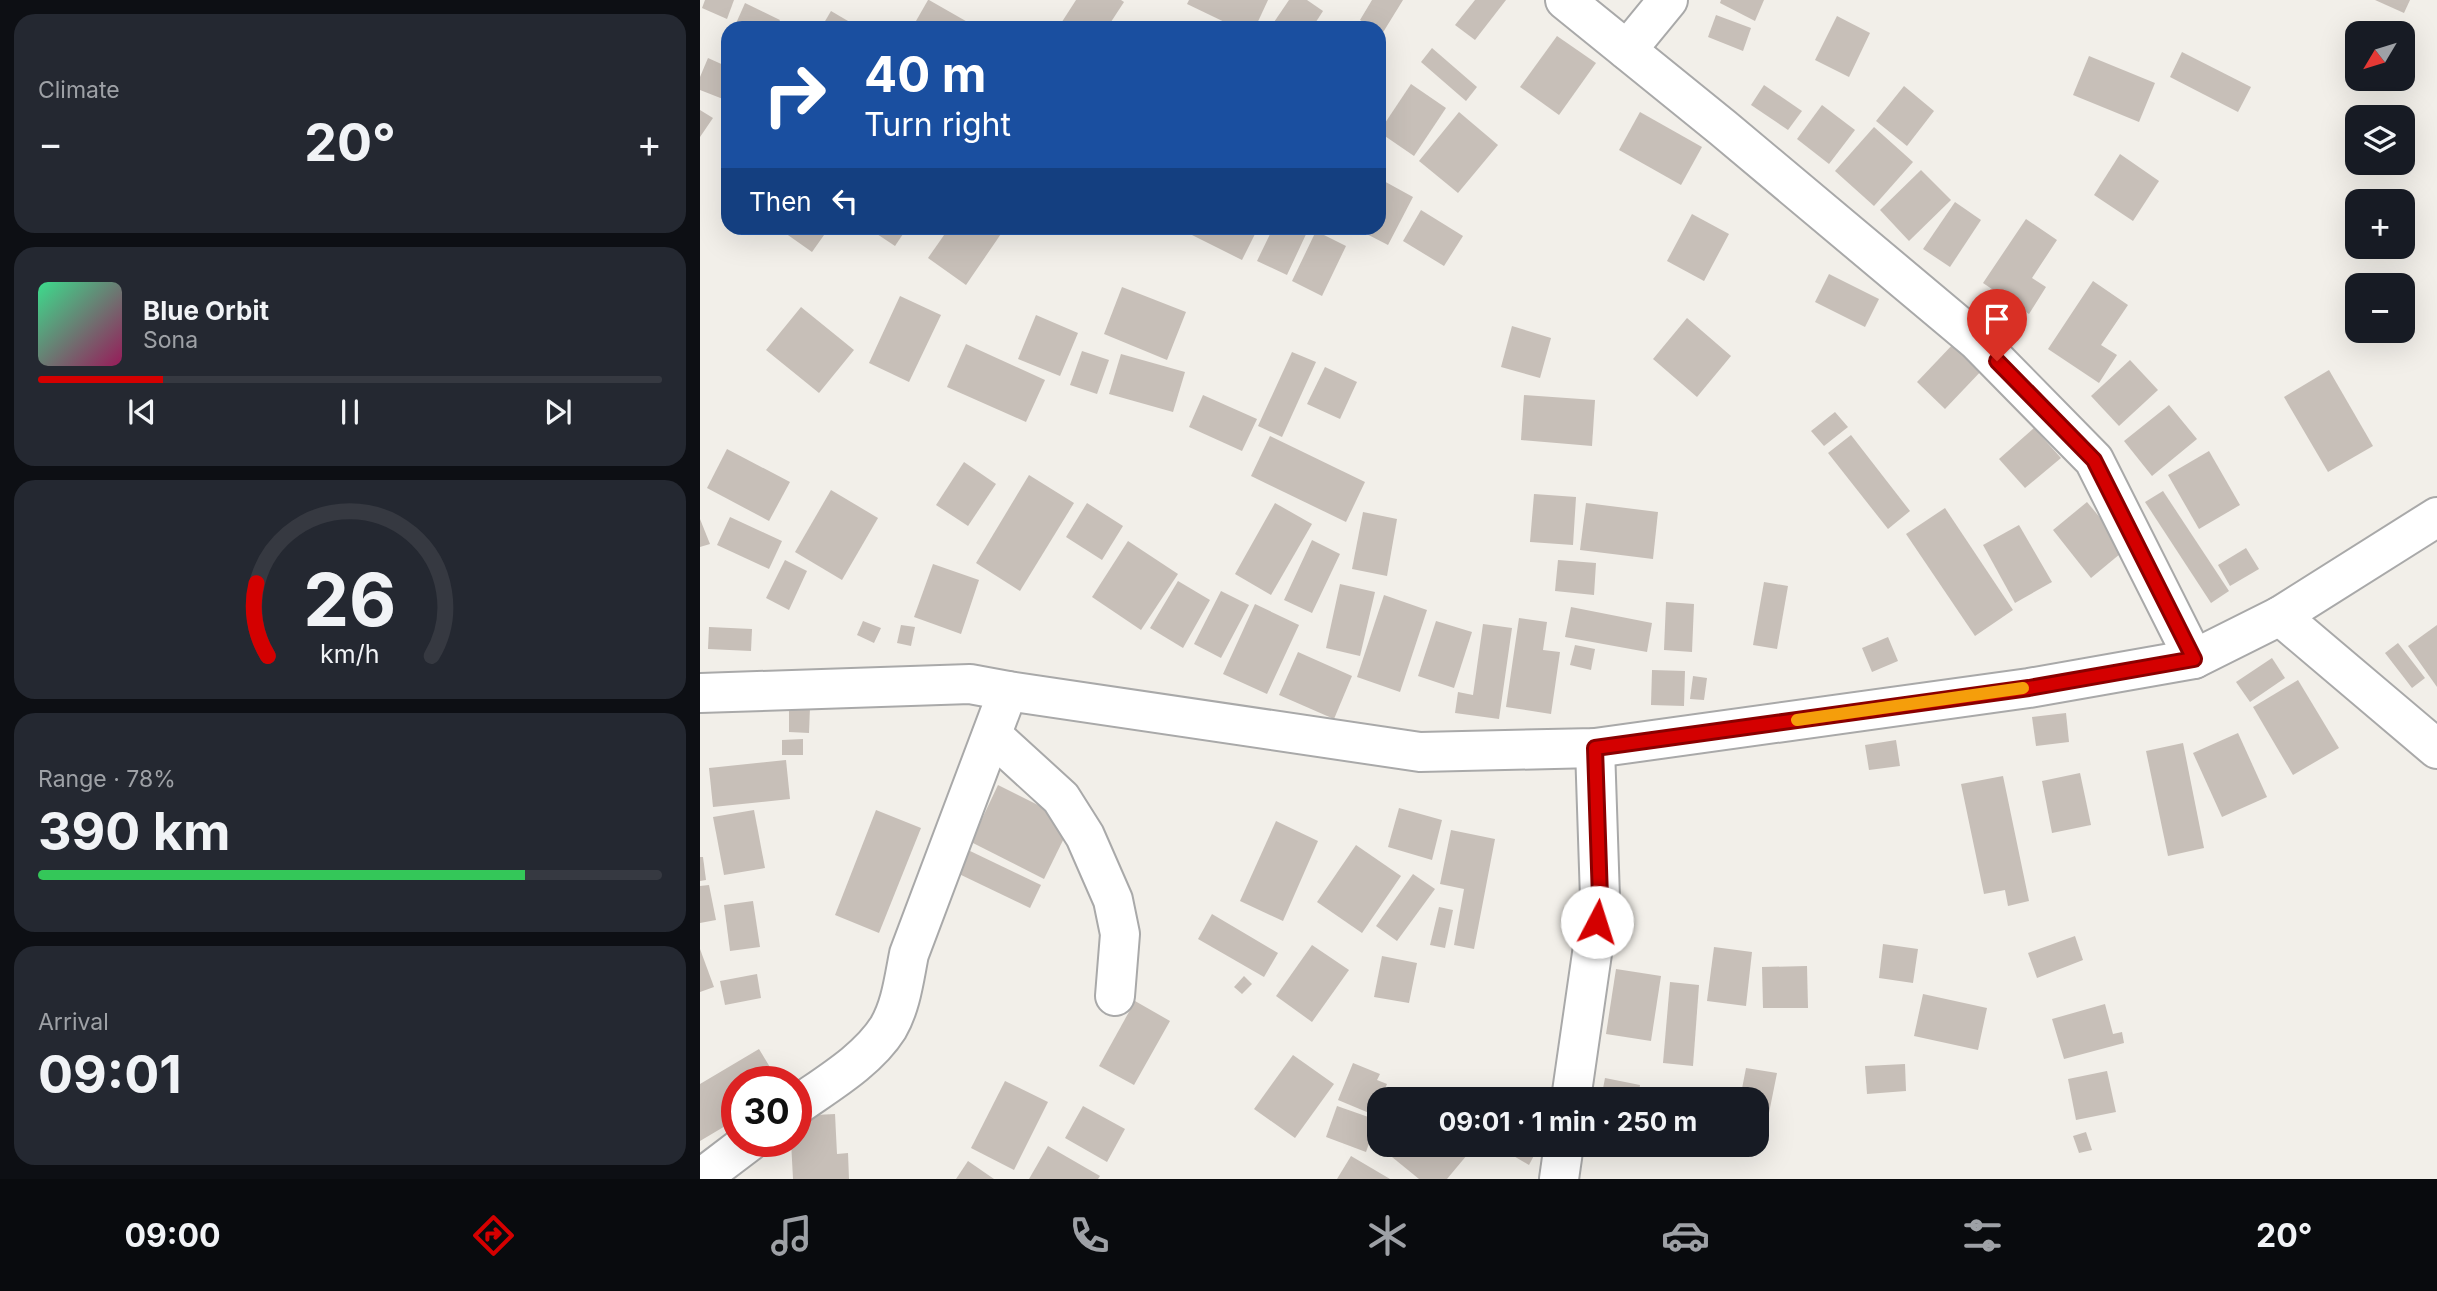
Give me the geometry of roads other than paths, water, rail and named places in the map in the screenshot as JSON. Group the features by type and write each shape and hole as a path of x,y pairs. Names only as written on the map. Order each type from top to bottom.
{"street":[{"path":"1565,0 1977,341 2094,460 2194,659"},
{"path":"1627,50 1668,0"},
{"path":"700,693 970,684 1420,752 1595,748 2029,688 2194,659 2280,617 2437,517"},
{"path":"2280,617 2437,748"},
{"path":"812,1094 870,1049 888,1028 901,996 909,954 1008,691"},
{"path":"992,735 1061,798 1085,836 1113,900 1120,934 1115,996"},
{"path":"1573,1087 1600,898 1595,748"},
{"path":"700,1179 729,1157"},
{"path":"1559,1179 1562,1157"}]}
